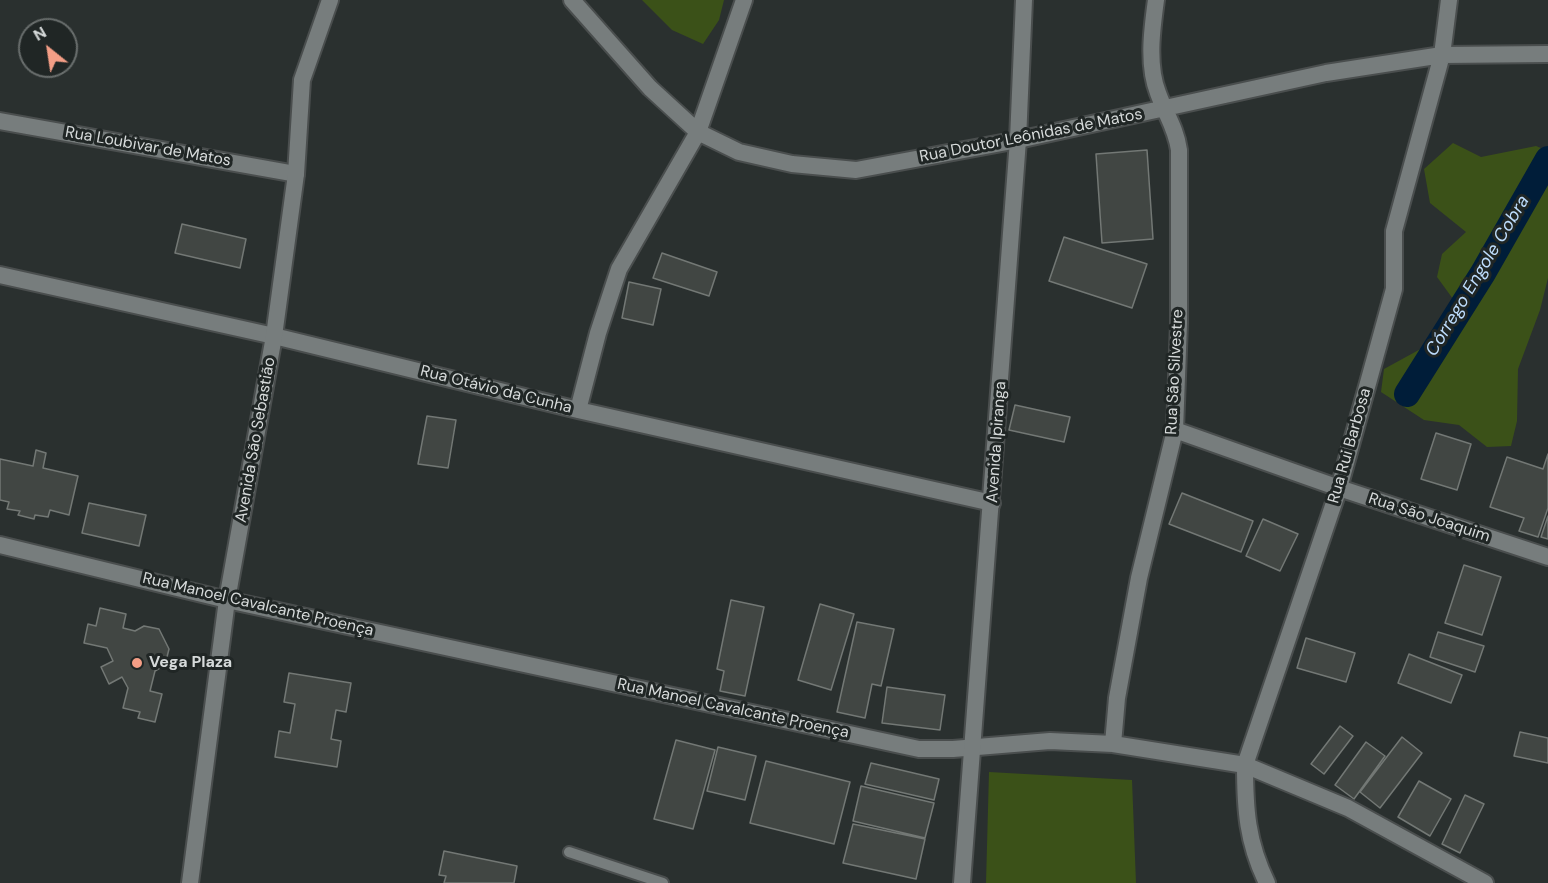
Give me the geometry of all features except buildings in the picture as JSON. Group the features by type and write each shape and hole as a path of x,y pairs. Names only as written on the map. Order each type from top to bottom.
{"street":[{"name":"Avenida São Sebastião","path":"190,883 227,600 274,336 296,174 302,81 330,0"},
{"name":"Rua Doutor Leônidas de Matos","path":"572,0 650,88 698,132 739,152 792,164 856,170 1018,140 1326,73 1442,56 1548,54"},
{"path":"578,410 598,333 619,269 698,132 744,0"},
{"name":"Avenida Ipiranga","path":"962,883 1018,140 1024,0"},
{"name":"Rua São Silvestre","path":"1113,744 1117,698 1137,589 1175,430 1179,323 1179,150 1166,109 1157,93 1152,71 1156,0"},
{"name":"Rua Rui Barbosa","path":"1267,883 1255,859 1245,813 1245,765 1339,488 1394,289 1394,231 1442,56 1449,0"},
{"name":"Rua Loubivar de Matos","path":"0,121 296,174"},
{"name":"Rua Otávio da Cunha","path":"0,274 274,336 578,410 992,502"},
{"name":"Rua São Joaquim","path":"1175,430 1339,488 1548,557"},
{"name":"Rua Manoel Cavalcante Proença","path":"0,545 227,600 919,749 1050,741 1113,744 1245,765 1348,808 1485,883"},
{"name":"Rua Manoel Cavalcante Proença","path":"1454,867 1468,883"}],"lane":[{"path":"569,852 663,883"}],"green space":[{"path":"642,0 724,0 719,20 703,44 672,30"},
{"path":"1453,143 1481,157 1536,146 1548,151 1548,278 1540,310 1518,369 1517,421 1511,446 1487,447 1459,425 1424,420 1381,392 1384,369 1426,346 1453,299 1437,277 1442,254 1466,232 1430,203 1424,169"},
{"path":"989,772 1132,780 1136,883 986,883"}],"waterway":[{"name":"Córrego Engole Cobra","path":"1407,394 1483,273 1548,159"}],"place":[{"name":"Vega Plaza","path":"137,663"}]}
